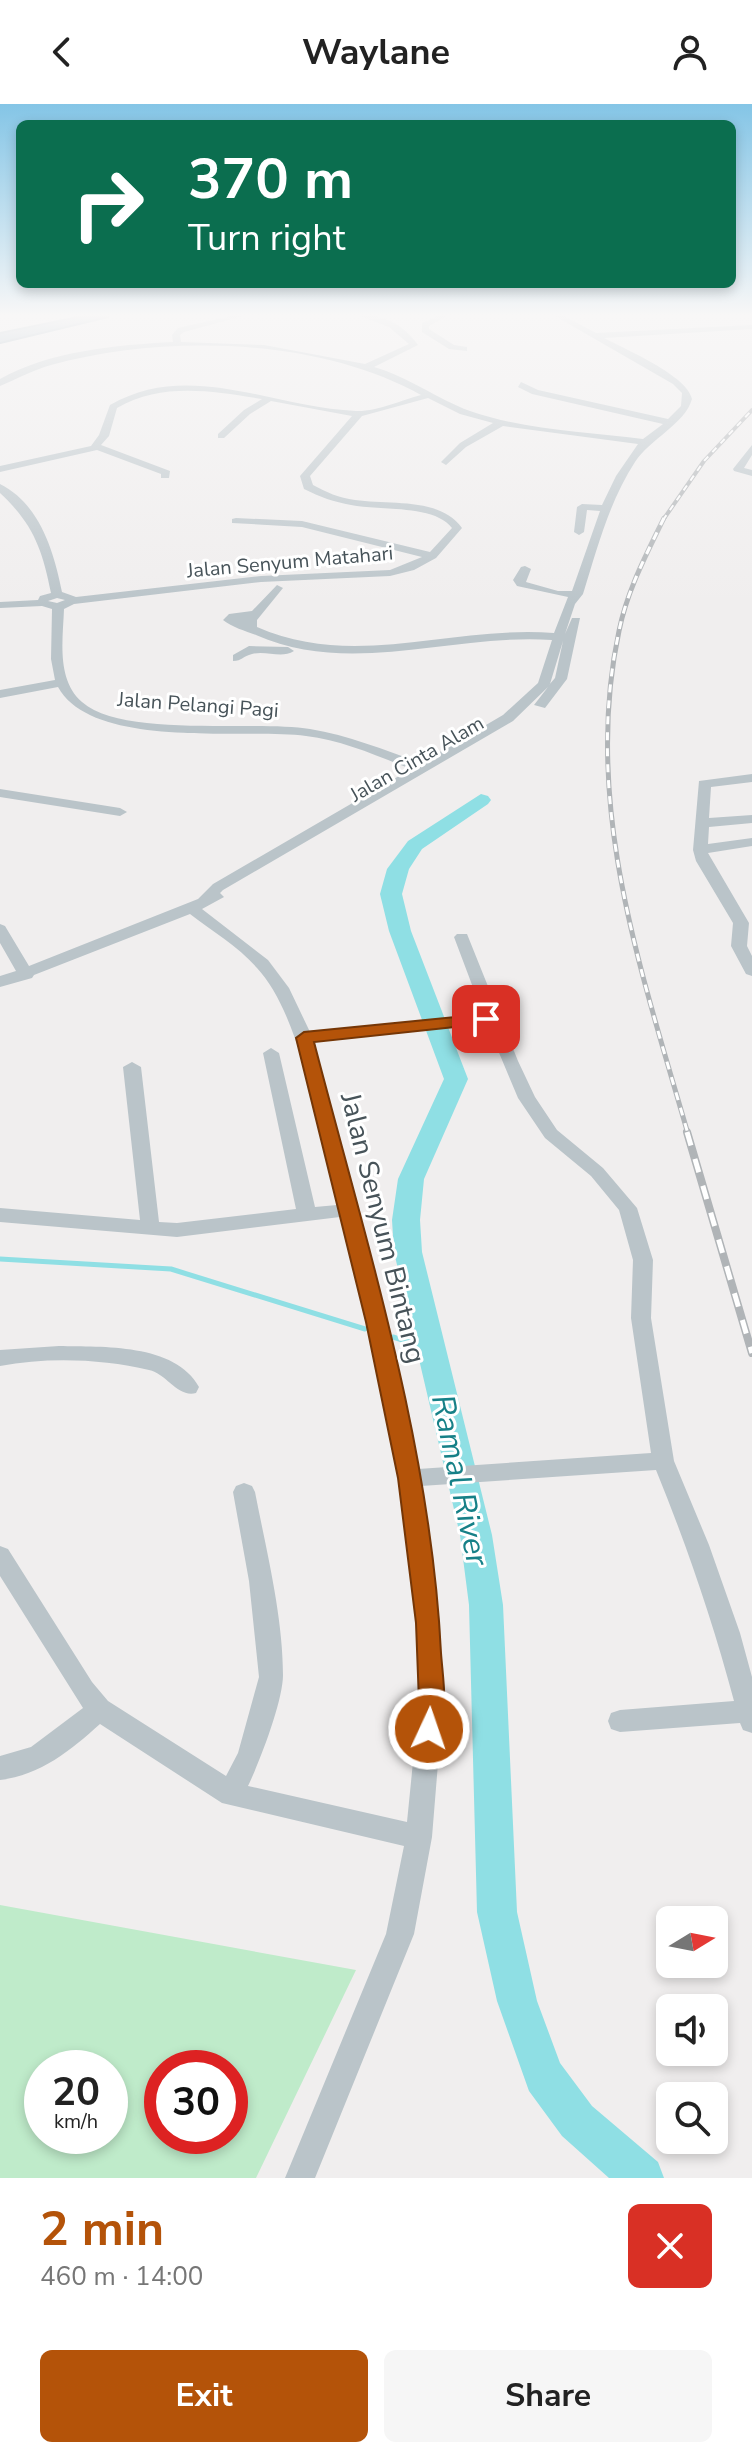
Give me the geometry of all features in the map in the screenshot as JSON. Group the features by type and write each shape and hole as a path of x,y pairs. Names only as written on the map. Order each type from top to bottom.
{"street":[{"path":"96,448 104,436 111,413"},
{"path":"221,436 246,413"},
{"path":"351,413 364,413"},
{"path":"469,413 501,423 645,442"},
{"path":"627,413 668,422"},
{"name":"Jalan Cinta Alam","path":"199,904 218,887 418,767 508,718 544,684 580,604 577,594 605,508 645,442 680,413"},
{"name":"Jalan Senyum Matahari","path":"58,601 261,579 390,573 432,556 451,541 457,528 449,517 427,510 328,497 308,487 305,476 359,414"},
{"path":"446,462 463,445 501,423"},
{"path":"0,469 96,448 168,474 160,476 96,448"},
{"path":"752,448 738,469 752,473"},
{"path":"0,487 32,520 46,542 58,601 55,654 61,683 0,694"},
{"path":"579,532 582,507 605,508"},
{"path":"236,521 302,524 432,556"},
{"path":"525,569 519,580 521,584 558,594 577,594"},
{"path":"251,629 251,620 277,588"},
{"path":"0,605 58,601"},
{"path":"258,614 233,616 229,620 266,637 307,650"},
{"path":"237,658 249,650 372,649 501,635 565,638"},
{"name":"Jalan Cinta Alam","path":"0,982 26,975 228,893 527,717 557,686 565,638"},
{"name":"Jalan Pelangi Pagi","path":"61,683 79,707 105,719 147,725 309,732 418,767"},
{"path":"752,778 706,782 700,850 703,861 741,923 739,946 752,971"},
{"path":"0,793 120,812"},
{"path":"703,823 752,819"},
{"path":"700,850 752,842"},
{"name":"Jalan Senyum Bintang","path":"199,904 262,963 281,988 304,1038 376,1322 409,1478 428,1623 431,1702 419,1837 400,1934 300,2178"},
{"path":"0,929 26,975"},
{"path":"462,937 490,1018 527,1098 551,1134 597,1172 628,1208 643,1260 641,1318 663,1461 698,1545 728,1633 750,1716 620,1721"},
{"path":"304,1038 490,1018"},
{"path":"271,1053 307,1215"},
{"path":"132,1067 150,1228"},
{"path":"0,1215 177,1230 346,1210"},
{"path":"0,1358 50,1353 141,1361 168,1367 189,1387"},
{"path":"409,1478 663,1461"},
{"path":"231,1794 250,1754 271,1677 261,1581 244,1492"},
{"path":"0,1556 83,1690 99,1709 231,1794 419,1837"},
{"path":"0,1768 17,1768 67,1737 99,1709"}],"green space":[{"path":"0,1905 356,1970 256,2178 0,2178"}],"waterway":[{"name":"Ramal River","path":"481,800 415,845 398,869 391,894 400,931 456,1079 411,1179 406,1220 408,1252 476,1535 486,1605 497,1912 517,2001 544,2076 577,2121 642,2178"},
{"path":"0,1259 171,1269 365,1329"},
{"path":"393,1337 431,1349"}],"railway":[{"path":"663,520 704,461 749,413"},
{"path":"663,520 622,616 609,695 608,759 612,822 622,886 652,1010 688,1134"},
{"path":"687,1132 752,1353"}],"route":[{"path":"429,1729 428,1623 409,1478 376,1322 304,1038 486,1019"}]}
